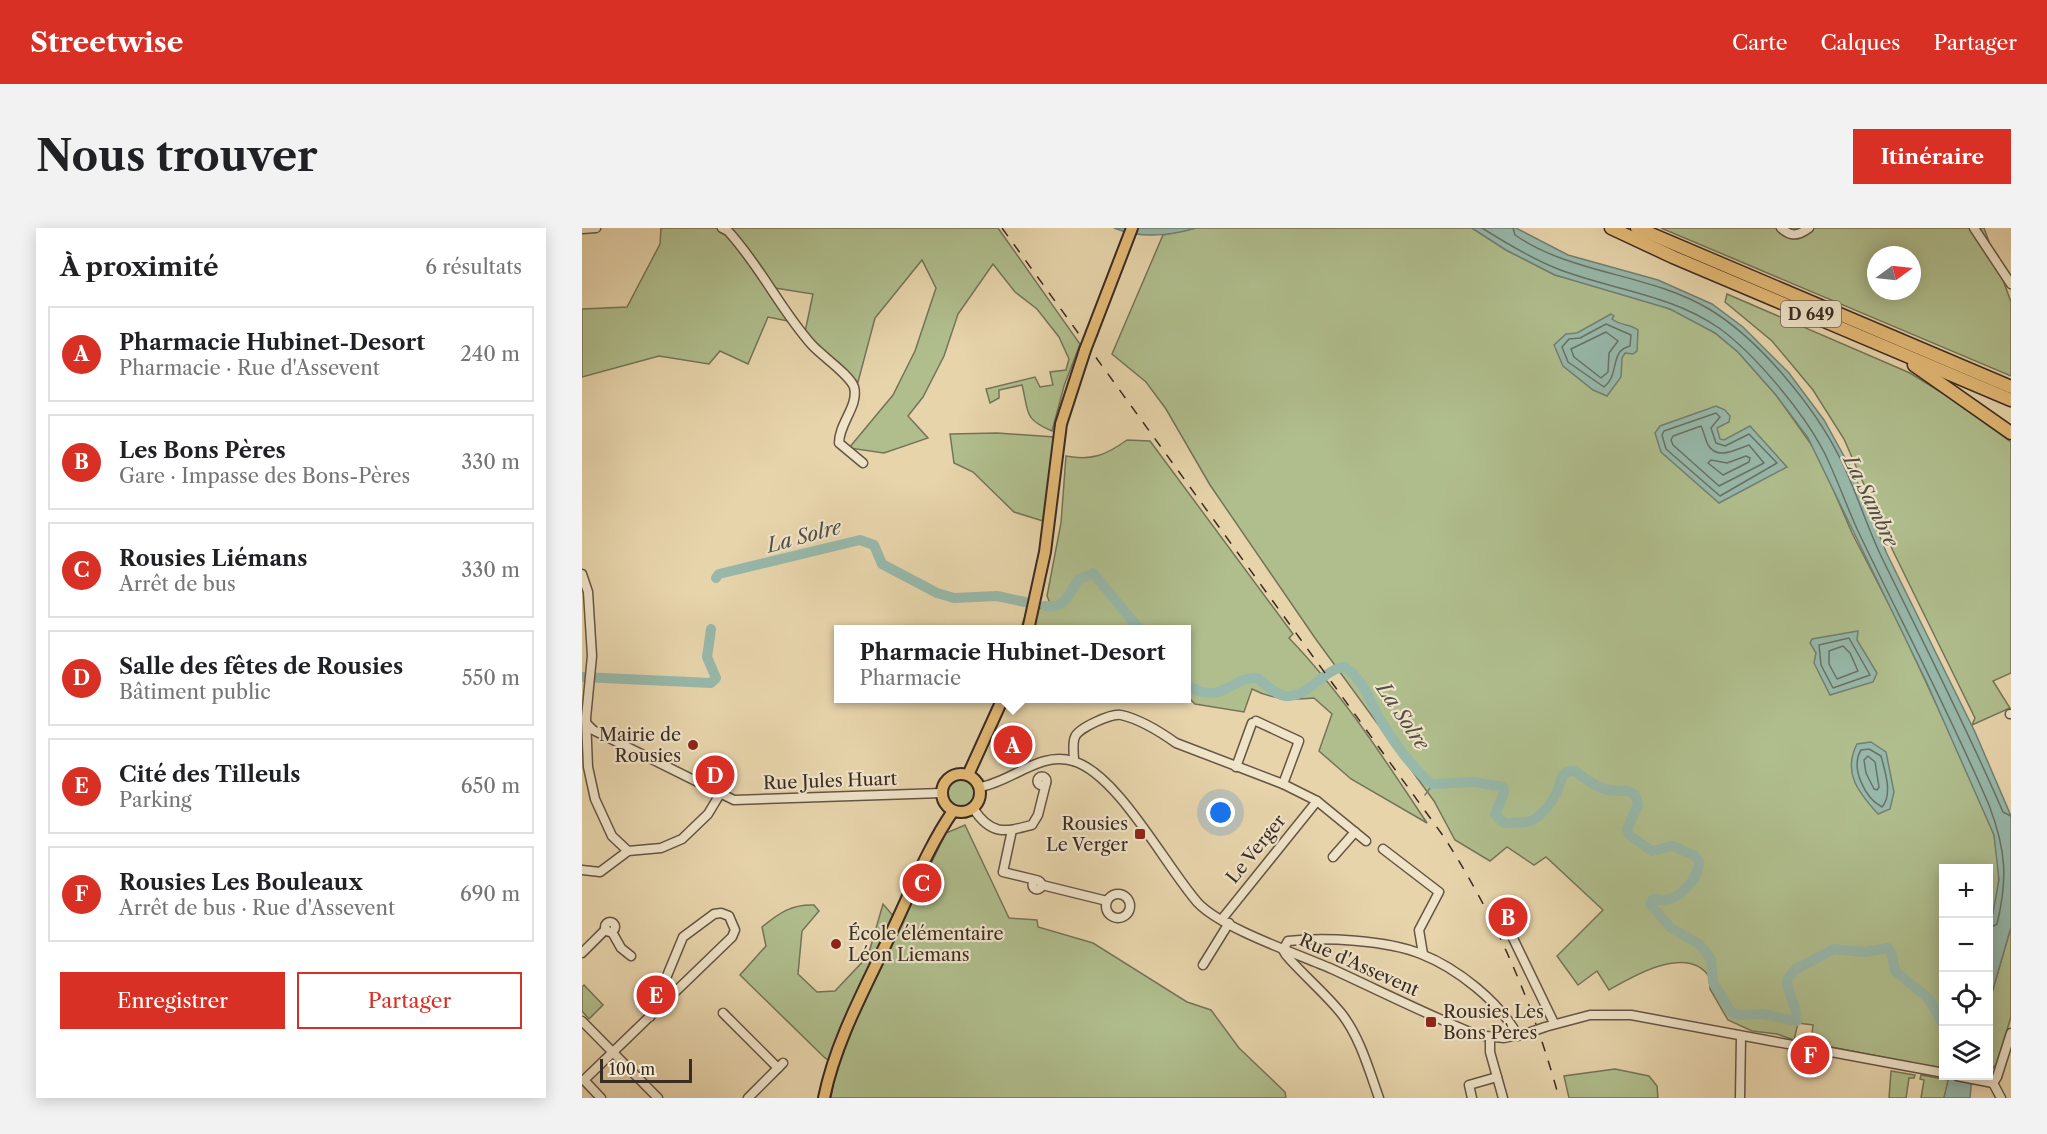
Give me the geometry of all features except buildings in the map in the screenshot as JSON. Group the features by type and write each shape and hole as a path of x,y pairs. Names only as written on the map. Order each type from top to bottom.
{"highway":[{"name":"D 649","path":"1611,228 1684,262 2011,400"},
{"name":"D 649","path":"1637,228 2011,387"},
{"path":"1872,340 1930,375 2011,433"}],"main road":[{"path":"1029,625 1046,552 1061,424 1085,350 1130,233"},
{"path":"968,775 1001,703"},
{"path":"968,775 980,787 980,800 974,808 963,813 953,811 945,804 942,793 944,784 951,776 968,775"},
{"path":"824,1098 834,1061 864,991 936,838 953,811"}],"street":[{"path":"582,229 596,228"},
{"path":"722,228 729,231 757,264 800,331 853,384 855,397 839,435 839,443 863,463"},
{"path":"1781,228 1789,235 1796,235 1809,228"},
{"path":"1974,228 2011,284"},
{"path":"582,574 588,592 592,656 590,690 585,706 588,767 595,799 612,836 628,851"},
{"path":"980,787 999,783 1040,762 1054,759 1074,761 1075,736 1079,732 1107,717 1121,715 1165,735 1176,743 1283,784 1317,801 1366,841"},
{"path":"1236,767 1254,722 1299,741 1283,784"},
{"name":"Rue Jules Huart","path":"587,724 593,730 720,794 738,800 942,793"},
{"name":"Rue d'Assevent","path":"1074,761 1093,771 1106,783 1199,904 1225,921 1283,950 1332,969 1463,1029 1490,1038 1518,1036 1554,1023 1590,1015 1624,1015 1939,1071"},
{"path":"974,808 980,819 991,827 1005,832 1036,822 1046,783"},
{"path":"582,870 594,872 606,870 628,851 675,844 708,814 720,794"},
{"name":"Le Verger","path":"1203,965 1225,921 1284,838 1317,801"},
{"path":"1012,830 1003,872 1107,901"},
{"path":"1333,857 1355,832"},
{"path":"1383,849 1439,892 1419,930 1423,954"},
{"path":"601,1098 583,1079 614,1053 732,937 735,930 729,916 722,913 714,914 683,937 650,1017"},
{"path":"1518,918 1510,932 1554,1023"},
{"path":"582,953 609,930 621,948 631,956"},
{"path":"1379,1098 1363,1053 1342,1014 1283,950 1288,941 1375,945 1423,954 1488,996 1507,1017 1518,1036"},
{"path":"723,1013 781,1066 752,1097"},
{"path":"582,1021 658,1098"},
{"path":"1993,1083 2011,1033"},
{"path":"1740,1098 1741,1036"},
{"path":"1490,1038 1490,1052 1503,1098"},
{"path":"1472,1098 1469,1085 1497,1077"},
{"path":"1981,1080 1993,1083 2001,1098"}],"green space":[{"path":"661,228 998,228 1080,344 1064,386 1052,431 1036,423 1029,414 1022,385 999,390 999,398 990,403 986,389 1035,377 1040,387 1053,385 1050,372 1066,370 1069,359 1059,337 1037,309 1015,292 993,264 958,314 944,356 923,397 908,416 928,438 884,453 849,448 893,395 915,351 936,288 922,260 875,318 858,382 827,358 805,332 813,294 775,288 788,321 768,317 748,364 720,351 709,364 659,356 582,377 582,309 627,307 660,244"},
{"path":"1196,228 1472,228 1506,250 1555,275 1638,297 1683,314 1715,333 1738,352 1776,395 1818,454 1852,533 1898,622 1984,807 1994,835 1999,869 1998,894 1993,916 1993,864 1939,864 1939,1068 1811,1043 1813,1025 1798,1023 1794,1040 1777,1034 1752,1031 1728,1020 1710,989 1710,978 1701,968 1689,963 1675,963 1646,971 1609,990 1597,971 1578,985 1557,956 1603,910 1546,857 1534,865 1507,847 1490,861 1455,840 1434,801 1315,638 1210,485 1166,409 1146,382 1112,354 1163,235"},
{"path":"1661,228 1984,228 2011,302 2011,376"},
{"path":"1727,294 1910,373 1944,394 2011,442 2011,673 1993,681 2010,708 1972,725 1975,718 1893,551 1844,439 1813,390 1772,341 1725,302"},
{"path":"997,433 1054,437 1043,521 1014,512 973,472 954,463 950,434"},
{"path":"1127,440 1150,441 1293,634 1289,638 1327,681 1362,727 1427,823 1351,779 1319,751 1332,714 1314,698 1282,698 1252,689 1244,712 1195,704 1191,700 1191,625 1022,625 1029,606 1053,610 1047,596 1061,523 1066,456 1084,458 1098,456"},
{"path":"961,779 971,783 975,793 971,803 961,807 951,803 947,793 951,783"},
{"path":"965,825 1009,918 1037,920 1038,927 1093,943 1187,1002 1211,1010 1239,1048 1285,1092 1286,1098 831,1098 836,1065 825,1058 740,975 766,946 762,927 786,910 814,905 819,911 802,931 798,974 817,992 835,991 868,956 883,904 901,925 946,833"},
{"path":"2011,927 2011,1017 1997,1063 1993,1068 1993,1026 1993,989"},
{"path":"584,985 603,1005 589,1019 582,1011 582,987"},
{"path":"1615,1069 1649,1076 1657,1086 1658,1098 1569,1098 1564,1076"},
{"path":"1891,1071 1915,1075 1914,1078 1909,1078 1906,1098 1889,1098"},
{"path":"1921,1075 1949,1080 1944,1098 1921,1098 1924,1080 1920,1079"}],"water":[{"path":"1114,228 1196,228 1176,233 1145,235"},
{"path":"1472,228 1516,228 1568,255 1658,280 1712,304 1743,327 1789,373 1824,420 1855,476 1887,554 1975,732 2011,816 2011,927 1993,989 1993,912 1999,880 1994,835 1926,681 1808,438 1776,395 1738,352 1715,333 1670,309 1555,275 1506,250"},
{"path":"1611,314 1615,321 1638,330 1637,351 1633,354 1625,353 1622,358 1621,377 1607,396 1593,390 1563,366 1554,345 1566,334 1577,333"},
{"path":"1716,406 1725,410 1730,416 1729,422 1717,428 1720,439 1724,440 1750,426 1787,467 1719,503 1661,452 1655,433 1660,426"},
{"path":"1858,631 1857,640 1877,673 1873,682 1830,695 1814,663 1816,653 1810,643 1812,639"},
{"path":"1871,742 1886,752 1894,792 1890,809 1878,814 1859,790 1851,764 1857,744"},
{"path":"1948,1080 1972,1080 1970,1098 1944,1098"}],"waterway":[{"name":"La Solre","path":"716,578 719,574 860,540 874,545 882,564 937,593 954,598 997,596 1025,602"},
{"name":"La Solre","path":"1045,606 1052,607 1062,603 1078,580 1093,573 1136,625"},
{"name":"La Solre","path":"582,677 711,683 716,678 707,657 711,629"},
{"name":"La Solre","path":"1191,687 1208,693 1217,692 1239,682 1257,678 1278,694 1290,696 1306,690 1329,673 1345,667 1358,679 1399,748 1428,781 1433,784 1474,782 1503,787 1504,793 1495,814 1504,823 1527,822 1536,818 1554,797 1563,775 1570,771 1575,771 1604,789 1631,792 1638,805 1627,829 1629,835 1652,851 1673,846 1695,856 1699,862 1696,875 1682,892 1669,899 1653,899 1650,904 1671,928 1699,944 1711,959 1713,982 1731,1012 1739,1015 1763,1014 1797,1021 1787,984 1788,978 1796,969 1834,949 1865,952 1888,948 1895,971 1929,999 1939,1017"},
{"path":"1425,795 1433,784"}],"railway":[{"path":"1002,228 1444,837 1480,899 1512,963 1538,1029 1559,1098"}],"place":[{"name":"Mairie de Rousies","path":"693,745"},
{"name":"Pharmacie Hubinet-Desort","path":"1013,745"},
{"name":"Salle des fêtes de Rousies","path":"715,775"},
{"name":"Rousies Le Verger","path":"1140,834"},
{"name":"Rousies Liémans","path":"922,883"},
{"name":"Les Bons Pères","path":"1508,917"},
{"name":"École élémentaire Léon Liemans","path":"836,944"},
{"name":"Cité des Tilleuls","path":"656,995"},
{"name":"Rousies Les Bons Pères","path":"1431,1022"},
{"name":"Rousies Les Bouleaux","path":"1810,1055"}],"water label":[{"name":"La Sambre","path":"1871,501"}]}
